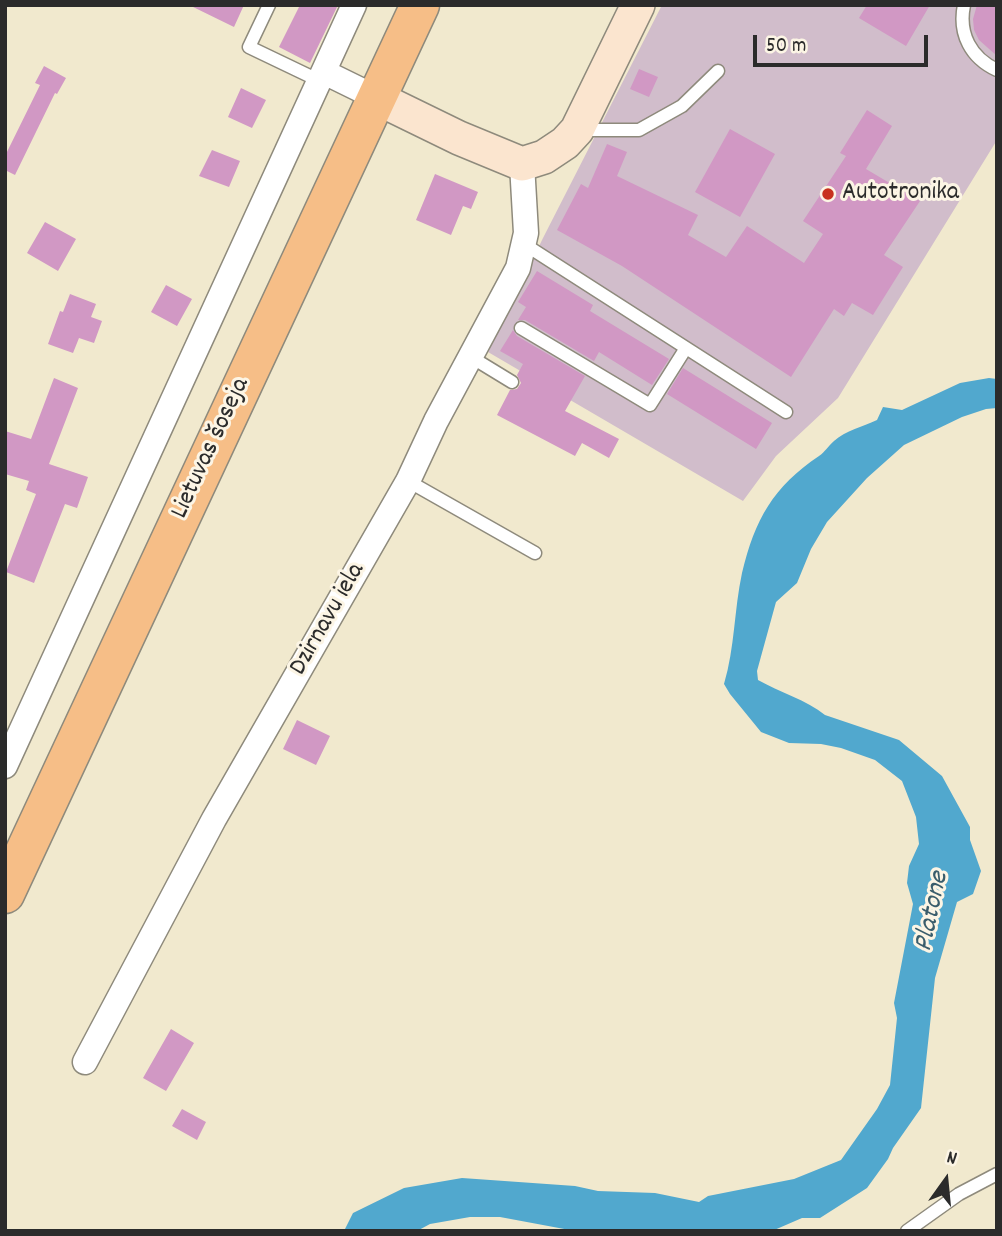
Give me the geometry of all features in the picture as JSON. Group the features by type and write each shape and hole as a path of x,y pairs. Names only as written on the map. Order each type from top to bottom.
{"main road":[{"name":"Lietuvas šoseja","path":"5,894 420,5"}],"street":[{"path":"5,766 354,5"},
{"path":"322,76 377,97 459,138 522,163 544,157 565,143 577,130 638,5"},
{"name":"Dzirnavu iela","path":"85,1062 214,819 408,481 436,421 518,268 526,233 522,163"}],"lane":[{"path":"269,5 249,47 322,76"},
{"path":"964,5 964,32 970,49 981,61 997,70"},
{"path":"577,130 639,130 682,106 718,71"},
{"path":"524,244 786,412"},
{"path":"520,328 650,405 686,348"},
{"path":"471,357 512,382"},
{"path":"408,481 535,553"},
{"path":"907,1231 959,1194 997,1174"}],"shaded area":[{"path":"662,5 997,5 997,140 838,398 776,456 743,501 488,352"}],"water":[{"name":"Platone","path":"997,379 997,408 962,417 904,445 867,478 827,522 811,549 797,583 776,602 757,671 758,680 825,715 899,740 942,776 970,827 970,840 981,871 973,894 957,902 935,978 921,1108 867,1188 820,1218 802,1218 772,1231 575,1231 500,1217 470,1217 430,1224 417,1231 344,1231 353,1213 404,1188 462,1178 575,1186 598,1191 655,1193 699,1202 708,1196 794,1179 841,1160 877,1109 890,1085 897,1018 894,1003 913,904 907,883 909,866 919,844 916,817 902,781 875,760 821,744 789,743 761,732 730,694 724,684 742,573 753,536 768,506 789,480 838,437 877,420 883,407 902,410 960,383"}],"building":[{"path":"189,5 244,5 234,27"},
{"path":"300,5 338,5 310,63 279,47"},
{"path":"867,5 930,5 906,46 859,18"},
{"path":"977,5 997,5 997,56 979,40 974,30 973,19"},
{"path":"44,66 66,78 57,94 55,93 15,175 5,170 5,156 40,85 35,83"},
{"path":"639,69 658,77 649,97 630,89"},
{"path":"241,88 266,100 252,128 228,117"},
{"path":"867,110 892,126 866,169 920,201 884,255 903,267 873,315 852,303 844,316 834,309 791,377 622,266 557,230 581,184 588,188 607,144 627,152 617,176 698,215 688,235 726,257 747,226 804,263 823,234 803,221 846,156 840,153"},
{"path":"730,129 775,154 740,217 695,192"},
{"path":"212,150 240,161 229,187 199,176"},
{"path":"435,174 478,192 471,209 463,206 451,235 416,220"},
{"path":"45,222 76,239 58,271 27,253"},
{"path":"537,271 593,305 590,311 669,359 652,385 599,352 594,361 525,320 518,320 526,307 518,302"},
{"path":"166,285 192,299 177,326 151,312"},
{"path":"70,294 96,304 91,317 102,321 94,343 79,338 73,353 48,344 60,311 63,312"},
{"path":"513,330 517,336 585,376 565,411 619,439 609,458 582,443 575,456 497,415 510,390 517,389 521,383 517,375 523,364 500,351"},
{"path":"683,368 772,423 756,449 667,394"},
{"path":"54,378 78,388 49,464 88,477 77,508 65,504 34,583 6,572 36,494 26,490 29,481 5,474 5,431 31,439"},
{"path":"297,720 330,736 316,765 283,749"},
{"path":"171,1029 194,1043 166,1091 143,1078"},
{"path":"182,1109 206,1122 197,1140 172,1126"}],"place":[{"name":"Autotronika","path":"828,194"}]}
